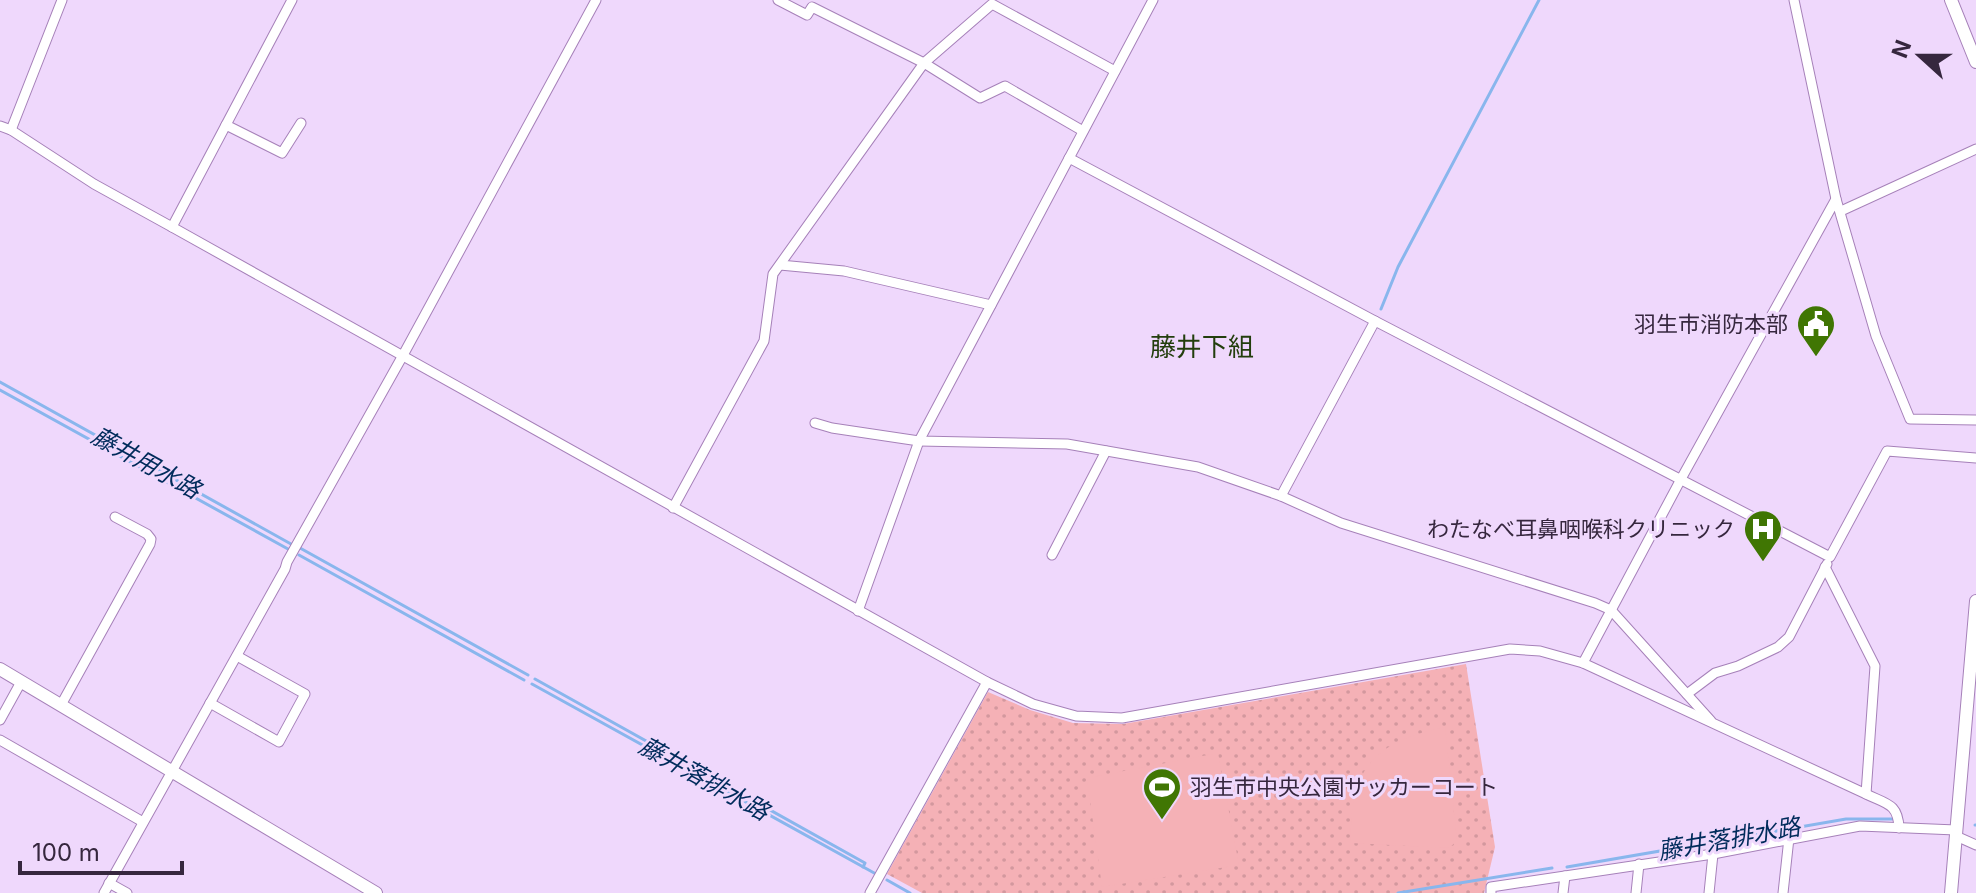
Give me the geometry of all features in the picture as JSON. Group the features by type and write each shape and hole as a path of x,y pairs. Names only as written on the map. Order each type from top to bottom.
{"street":[{"path":"11,130 62,0"},
{"path":"172,227 292,0"},
{"path":"104,893 596,0"},
{"path":"778,0 807,15 814,3 924,63 980,98 1005,86 1083,131"},
{"path":"858,611 919,441 1153,0"},
{"path":"1794,0 1836,199 1876,336 1910,419 1976,420"},
{"path":"1951,0 1976,62"},
{"path":"673,508 764,341 773,274 924,63 992,4 1115,71"},
{"path":"226,125 282,153 301,123"},
{"path":"0,126 94,184 402,357 987,682 1033,704 1076,716 1122,718 1510,649 1540,651 1583,663 1866,794 1895,809 1899,828"},
{"path":"1841,211 1976,149"},
{"path":"1069,158 1681,479 1828,562 1875,666 1866,794"},
{"path":"1583,663 1836,199"},
{"path":"780,265 844,271 991,305"},
{"path":"1281,496 1375,321"},
{"path":"815,423 919,441 1067,444 1198,467 1281,496 1341,523 1611,610 1715,726"},
{"path":"1052,555 1106,451"},
{"path":"1687,694 1715,673 1778,647 1789,637 1887,451 1976,458"},
{"path":"61,705 150,544 147,534 115,517"},
{"path":"1951,893 1976,601"},
{"path":"210,703 279,742 305,694 237,656"},
{"path":"0,669 376,893"},
{"path":"0,720 21,682"},
{"path":"870,893 987,682"},
{"path":"0,740 143,822"},
{"path":"1491,893 1491,887 1713,854 1860,826 1956,833 1976,845"},
{"path":"1783,893 1789,838"},
{"path":"1709,893 1713,854"},
{"path":"1636,893 1639,864"},
{"path":"1563,893 1565,876"},
{"path":"109,883 127,893"}],"shaded area":[{"path":"1466,664 1495,847 1484,893 922,893 887,874 988,692 1030,710 1073,723 1123,724"},
{"path":"1445,727 1457,841 1449,848 1351,843 1355,796 1370,763 1400,741"},
{"name":"羽生市中央公園サッカーコート","path":"1218,753 1239,865 1102,887 1087,778"}],"waterway":[{"path":"1381,309 1398,267 1539,0"},
{"name":"藤井用水路","path":"0,382 291,544"},
{"name":"藤井落排水路","path":"0,390 288,549"},
{"name":"藤井用水路","path":"300,548 528,675"},
{"name":"藤井落排水路","path":"299,555 524,680"},
{"name":"藤井用水路","path":"535,679 865,863 863,867"},
{"name":"藤井落排水路","path":"532,684 876,874"},
{"name":"藤井落排水路","path":"1567,867 1846,819 1892,819"},
{"name":"藤井落排水路","path":"1398,893 1552,868"},
{"name":"藤井落排水路","path":"887,880 910,893"}],"place":[{"name":"羽生市消防本部","path":"1816,358"},
{"name":"わたなべ耳鼻咽喉科クリニック","path":"1763,563"},
{"name":"羽生市中央公園サッカーコート","path":"1162,821"}],"district":[{"name":"藤井下組","path":"1202,347"}]}
